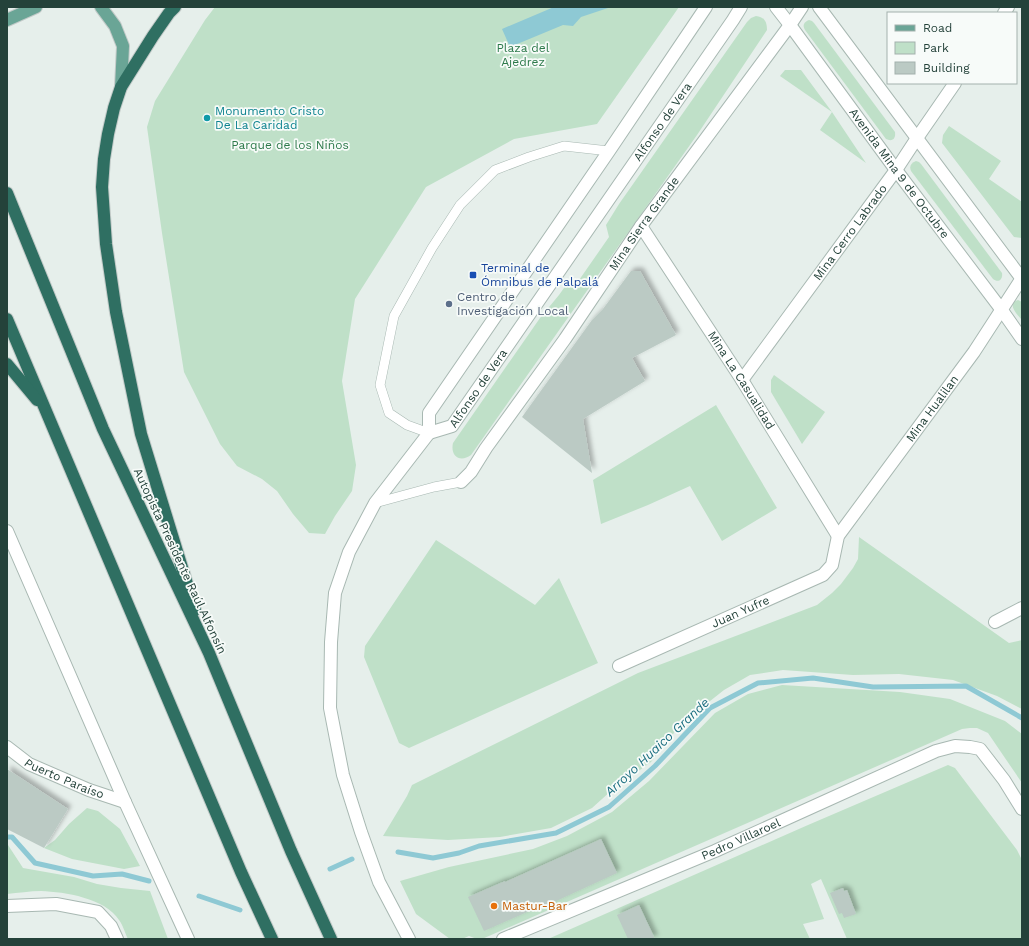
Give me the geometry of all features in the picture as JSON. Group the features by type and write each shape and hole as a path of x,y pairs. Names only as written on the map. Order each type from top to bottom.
{"highway":[{"path":"174,7 153,36 121,87 108,134 102,187 106,244 115,305 141,434 209,653"},
{"name":"Autopista Presidente Raúl Alfonsín","path":"7,193 103,429 209,653 291,851 331,939"},
{"path":"7,319 241,872 272,939"},
{"path":"7,364 45,409"}],"main road":[{"path":"7,20 36,7"},
{"path":"101,7 115,26 122,46 121,87"}],"street":[{"name":"Alfonso de Vera","path":"706,7 609,151 428,413 429,433 452,426 733,20 740,7"},
{"name":"Avenida Mina 9 de Octubre","path":"776,7 1022,339"},
{"name":"Mina Sierra Grande","path":"461,482 471,472 486,448 565,339 641,226 802,7"},
{"path":"819,7 1022,278"},
{"name":"Mina Cerro Labrado","path":"742,380 896,170 954,84"},
{"name":"Mina La Casualidad","path":"641,226 742,380 838,536"},
{"name":"Mina Hualilan","path":"838,536 974,352 1022,278"},
{"path":"409,939 379,882 343,775 330,708 331,642 335,593 349,552 375,503 429,433"},
{"path":"7,531 125,802 188,939"},
{"name":"Juan Yufre","path":"619,666 823,576 832,565 838,536"},
{"path":"995,622 1022,608"},
{"name":"Pedro Villaroel","path":"502,939 715,851 936,752 955,746 980,749 1004,780 1022,809"},
{"name":"Puerto Paraíso","path":"7,747 29,764 89,790 125,802"},
{"path":"7,906 56,904 98,912 111,926 117,939"}],"lane":[{"path":"429,433 407,425 389,413 380,385 394,316 432,248 460,205 495,170 564,146 609,151"},
{"path":"375,503 434,487 461,482"}],"green space":[{"name":"Parque de los Niños","path":"215,7 679,7 597,124 514,139 426,187 355,299 342,381 356,465 352,491 325,534 309,533 293,514 277,491 262,479 237,466 220,444 184,372 147,127 155,101 205,20"},
{"path":"756,16 761,17 764,20 767,30 697,135 471,455 460,458 454,455 452,448 453,443 540,318 569,281 577,283 609,237 606,225 619,204 747,22"},
{"path":"809,20 814,23 895,132 893,139 886,139 805,30 804,24"},
{"path":"785,70 801,70 832,112 780,76"},
{"path":"832,112 866,163 820,130"},
{"path":"949,126 1001,161 989,179 1022,202 1022,238 1014,237 942,143 943,135"},
{"path":"916,161 921,164 1002,273 1000,280 997,281 993,279 911,171 911,165"},
{"path":"1018,300 1022,302 1022,320 1015,312 1013,307 1013,304"},
{"path":"774,375 825,412 802,444 771,392 771,380"},
{"path":"716,405 777,508 722,541 690,486 601,524 593,480"},
{"path":"859,537 1009,643 1022,640 1022,709 997,696 953,680 899,674 853,675 783,670 750,675 724,690 681,724 651,762 612,790 592,808 551,828 500,837 448,840 383,836 412,785 638,673 817,605 841,584 853,568 858,559"},
{"path":"436,540 535,605 559,578 598,663 409,748 399,743 364,657 365,646"},
{"path":"782,685 900,692 950,699 1005,721 1022,734 1022,783 988,733 977,728 962,729 482,939 469,936 462,939 450,939 416,914 400,881 449,867 533,849 567,836 612,812 649,781 715,713 748,694"},
{"path":"948,765 955,768 1017,850 1022,860 1022,939 847,939 821,879 811,884 824,919 803,924 810,939 548,939 808,825"},
{"path":"87,808 98,811 120,829 140,866 124,869 72,859 44,848 55,840 69,824"},
{"path":"7,845 23,868 74,877 97,884 150,891 168,939 128,939 123,927 113,912 94,901 84,898 61,893 41,891 7,894"}],"water":[{"path":"554,7 611,7 581,17 573,26 563,25 510,47 502,29"}],"building":[{"path":"631,271 640,271 676,335 632,358 645,381 583,419 592,473 522,417 592,320 603,309"},
{"path":"7,769 68,809 44,848 7,829"},
{"path":"601,839 617,873 543,907 543,905 484,931 468,897"},
{"path":"843,888 844,891 847,890 856,914 844,918 842,913 839,914 830,893"},
{"path":"639,905 655,939 628,939 617,915"}],"waterway":[{"name":"Arroyo Huaico Grande","path":"398,852 433,858 459,853 479,846 556,833 609,807 655,766 710,708 758,683 813,678 873,687 966,686 1022,718"},
{"path":"7,837 12,837 35,863 93,876 122,874 149,881"},
{"path":"330,869 352,859"},
{"path":"199,896 240,910"}],"place":[{"name":"Monumento Cristo De La Caridad","path":"207,118"},
{"name":"Terminal de Ómnibus de Palpalá","path":"473,275"},
{"name":"Centro de Investigación Local","path":"449,304"},
{"name":"Mastur-Bar","path":"494,906"}],"park label":[{"name":"Plaza del Ajedrez","path":"523,55"}]}
